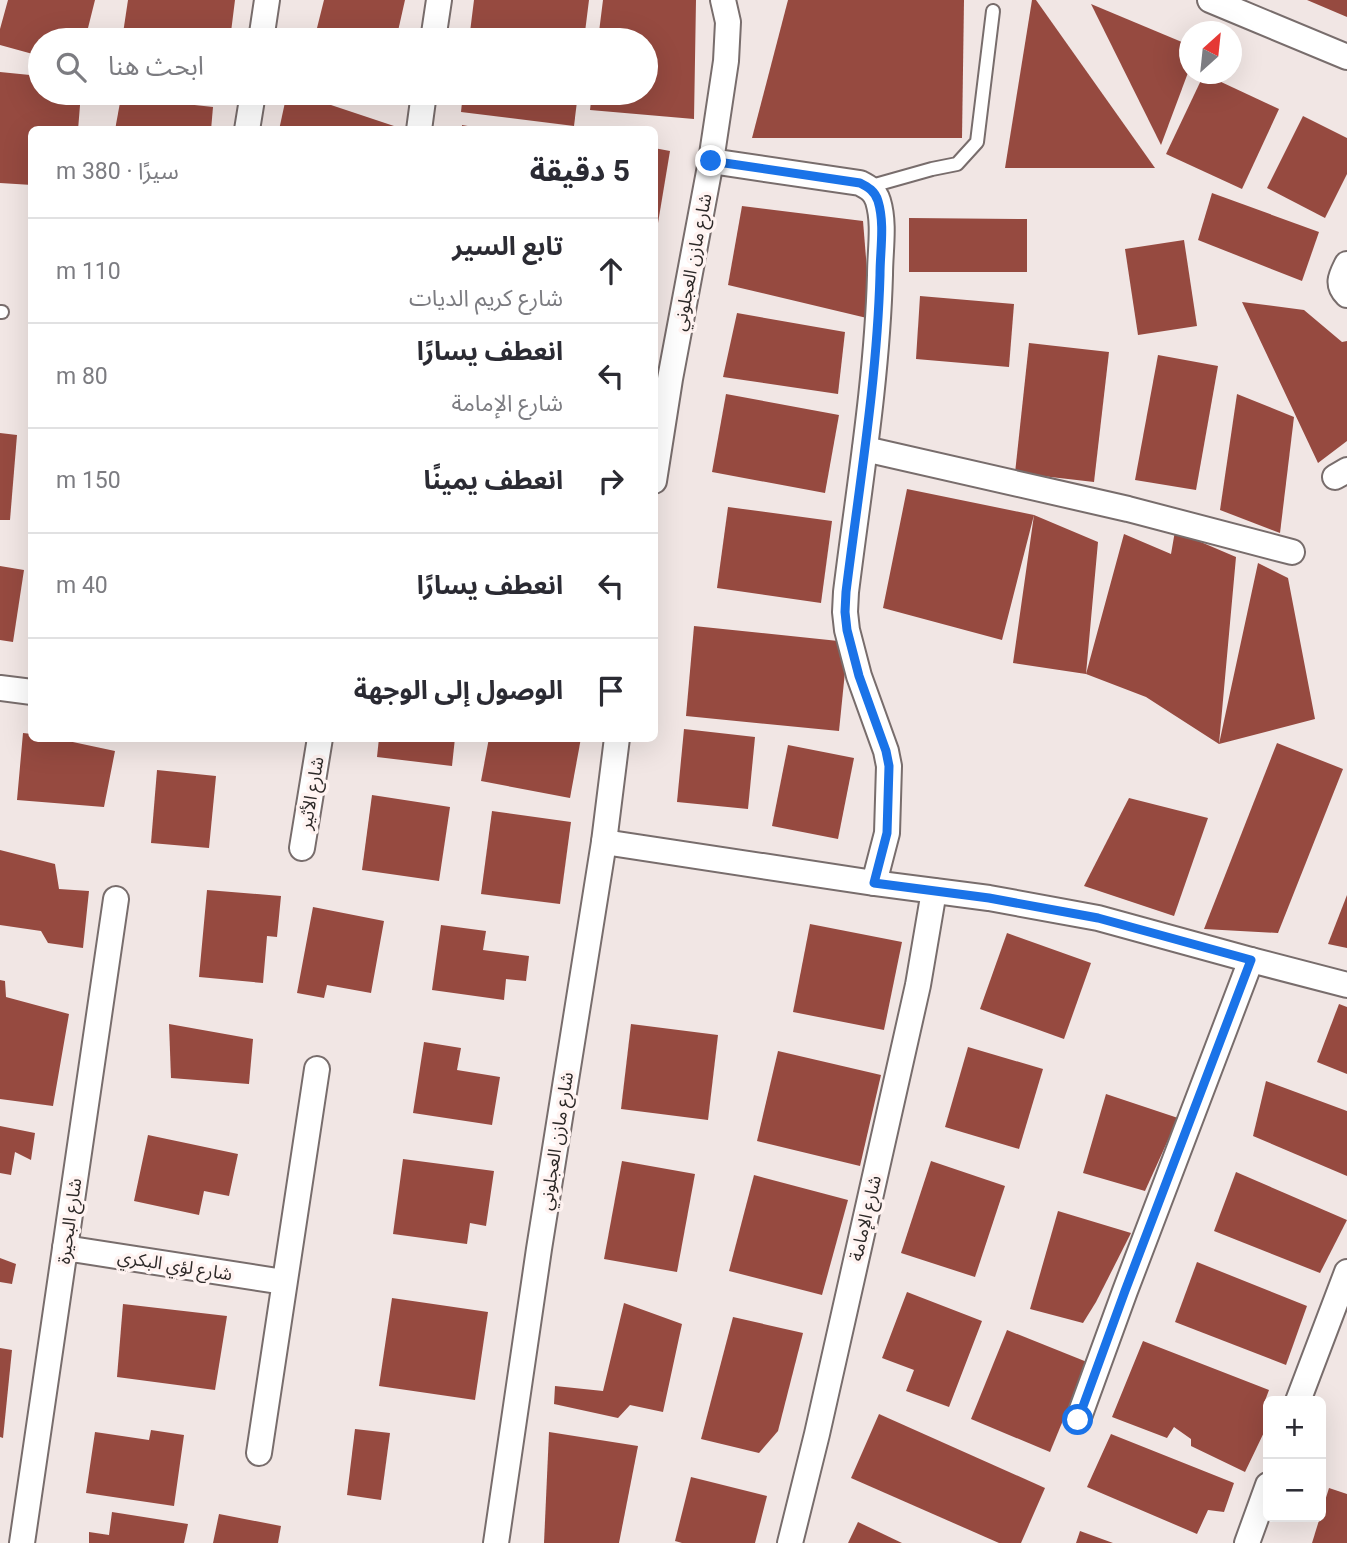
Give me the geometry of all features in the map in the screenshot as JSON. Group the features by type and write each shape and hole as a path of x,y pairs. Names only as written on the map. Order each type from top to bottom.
{"street":[{"path":"263,28 267,0"},
{"path":"435,28 439,0"},
{"name":"شارع مازن العجلوني","path":"658,456 711,161 726,61 728,22 723,0"},
{"path":"1210,0 1347,57"},
{"path":"248,126 251,105"},
{"path":"420,126 423,105"},
{"path":"711,161 850,181 867,187 877,198 881,222 879,305 871,402 845,612 859,676 889,766 887,833 874,883"},
{"path":"1347,264 1339,281 1341,290 1347,295"},
{"path":"865,449 1128,509 1292,552"},
{"path":"0,688 28,692"},
{"name":"شارع الأثير","path":"302,848 319,742"},
{"name":"شارع مازن العجلوني","path":"496,1543 539,1249 604,842 616,742"},
{"path":"604,842 989,898 1098,918 1347,985"},
{"name":"شارع الإمامة","path":"790,1543 918,985 933,891"},
{"name":"شارع البحيرة","path":"22,1543 116,899"},
{"path":"1078,1420 1251,960"},
{"path":"259,1453 317,1069"},
{"name":"شارع لؤي البكري","path":"65,1248 284,1282"},
{"path":"1300,1396 1347,1272"},
{"path":"1247,1543 1263,1499"}],"lane":[{"path":"867,187 957,164 976,142 993,11"}],"building":[{"path":"8,0 95,0 88,28 28,28 28,53 0,45 0,29"},
{"path":"128,0 235,0 232,28 124,28"},
{"path":"324,0 405,0 399,28 317,28"},
{"path":"474,0 589,0 586,28 470,28"},
{"path":"603,0 696,0 694,119 590,110 591,105 658,105 658,28 600,28"},
{"path":"788,0 964,0 962,138 752,138"},
{"path":"1032,0 1036,0 1155,168 1005,168"},
{"path":"1307,0 1347,0 1347,17"},
{"path":"1091,4 1179,41 1179,84 1184,84 1161,145"},
{"path":"0,72 28,75 28,105 80,105 78,126 28,126 28,185 0,183"},
{"path":"1199,84 1225,84 1279,109 1242,189 1166,154"},
{"path":"120,105 213,107 211,126 116,126"},
{"path":"284,105 331,105 394,126 280,126"},
{"path":"462,105 577,105 574,126 461,112"},
{"path":"1303,116 1347,138 1347,174 1325,218 1267,188"},
{"path":"658,149 670,151 658,223"},
{"path":"1212,193 1319,232 1302,281 1198,240"},
{"path":"742,206 863,221 871,319 728,285"},
{"path":"909,218 1027,219 1027,272 909,272"},
{"path":"1184,240 1197,326 1138,335 1125,249"},
{"path":"920,296 1014,304 1009,367 916,359"},
{"path":"1242,302 1304,310 1342,342 1347,341 1347,441 1318,463"},
{"path":"737,313 845,332 838,394 723,377"},
{"path":"1029,343 1109,352 1094,482 1015,473"},
{"path":"1158,355 1218,366 1196,490 1135,480"},
{"path":"726,394 839,415 825,493 712,472"},
{"path":"1237,394 1294,417 1280,533 1220,510"},
{"path":"0,433 17,435 10,520 0,520"},
{"path":"907,489 1034,515 1002,640 883,608"},
{"path":"728,507 832,521 821,603 717,588"},
{"path":"1034,515 1098,542 1086,674 1013,663"},
{"path":"1175,531 1236,557 1219,744 1146,697 1086,674 1124,534 1171,554"},
{"path":"1258,563 1288,578 1315,719 1219,744"},
{"path":"0,566 24,570 13,642 0,640"},
{"path":"694,626 848,642 839,731 686,716"},
{"path":"684,729 755,737 748,809 677,802"},
{"path":"23,733 28,734 28,742 73,742 115,751 104,807 17,800"},
{"path":"379,742 455,742 452,766 377,757"},
{"path":"488,742 580,742 570,798 481,781"},
{"path":"1277,743 1343,769 1278,933 1204,929"},
{"path":"788,745 854,758 838,839 772,826"},
{"path":"157,770 216,776 209,848 151,843"},
{"path":"372,795 450,807 439,881 362,870"},
{"path":"1129,798 1208,818 1174,916 1084,886"},
{"path":"492,811 571,822 560,904 481,894"},
{"path":"0,850 55,864 59,889 89,891 83,948 48,943 41,931 0,925"},
{"path":"207,890 281,896 277,937 267,936 263,983 199,977"},
{"path":"1347,895 1347,948 1328,944"},
{"path":"313,907 384,921 371,993 327,985 324,998 297,993"},
{"path":"810,924 902,942 884,1030 793,1012"},
{"path":"441,925 486,931 483,950 529,956 526,981 506,979 504,1000 432,990"},
{"path":"1007,933 1091,963 1064,1039 980,1009"},
{"path":"0,980 5,981 6,997 69,1014 53,1106 0,1099"},
{"path":"1339,1004 1347,1007 1347,1074 1317,1062"},
{"path":"169,1024 253,1039 249,1084 171,1078"},
{"path":"631,1024 718,1035 708,1120 621,1109"},
{"path":"424,1042 461,1048 457,1070 500,1077 492,1125 413,1113"},
{"path":"968,1047 1043,1069 1019,1149 945,1127"},
{"path":"778,1051 881,1075 860,1166 757,1141"},
{"path":"1266,1081 1347,1111 1347,1176 1253,1136"},
{"path":"1106,1094 1178,1118 1145,1191 1083,1173"},
{"path":"0,1126 35,1133 31,1160 15,1152 11,1175 0,1173"},
{"path":"148,1135 238,1154 229,1196 204,1191 199,1215 134,1201"},
{"path":"403,1159 494,1171 486,1226 470,1223 467,1244 393,1234"},
{"path":"622,1161 695,1174 677,1272 604,1259"},
{"path":"931,1161 1005,1186 975,1277 901,1253"},
{"path":"1236,1172 1347,1220 1320,1273 1214,1231"},
{"path":"754,1175 848,1200 822,1295 729,1271"},
{"path":"1058,1211 1131,1233 1083,1323 1030,1309"},
{"path":"0,1258 16,1264 12,1284 0,1282"},
{"path":"1197,1262 1307,1306 1286,1365 1175,1322"},
{"path":"907,1292 982,1321 949,1407 906,1391 914,1370 882,1358"},
{"path":"392,1298 488,1312 475,1400 379,1386"},
{"path":"624,1303 682,1324 663,1412 630,1405 618,1418 554,1404 555,1386 603,1391"},
{"path":"123,1304 227,1316 215,1390 117,1377"},
{"path":"733,1317 803,1333 778,1431 759,1453 701,1439"},
{"path":"1007,1330 1087,1362 1050,1452 971,1419"},
{"path":"1143,1341 1269,1390 1267,1396 1263,1396 1263,1434 1245,1472 1191,1446 1191,1439 1174,1427 1167,1438 1112,1417"},
{"path":"0,1348 12,1350 3,1438 0,1437"},
{"path":"879,1414 1045,1488 1021,1543 999,1543 851,1478"},
{"path":"355,1429 390,1433 381,1500 347,1495"},
{"path":"151,1430 184,1435 174,1506 86,1493 95,1432 149,1440"},
{"path":"549,1432 638,1446 619,1543 544,1543"},
{"path":"1111,1434 1234,1483 1224,1512 1208,1510 1197,1534 1087,1487"},
{"path":"691,1477 767,1496 755,1543 675,1541"},
{"path":"1329,1488 1347,1494 1347,1543 1312,1543 1318,1522 1326,1522 1326,1498"},
{"path":"112,1512 188,1524 184,1543 89,1543 89,1532 109,1535"},
{"path":"219,1514 281,1526 278,1543 213,1543"},
{"path":"858,1522 902,1543 848,1543"},
{"path":"1080,1531 1113,1543 1076,1543"}],"route":[{"path":"711,161 860,183 874,192 877,198 881,222 879,305 871,402 845,612 859,676 889,766 887,833 874,883 989,898 1098,918 1251,960 1078,1420"}]}
